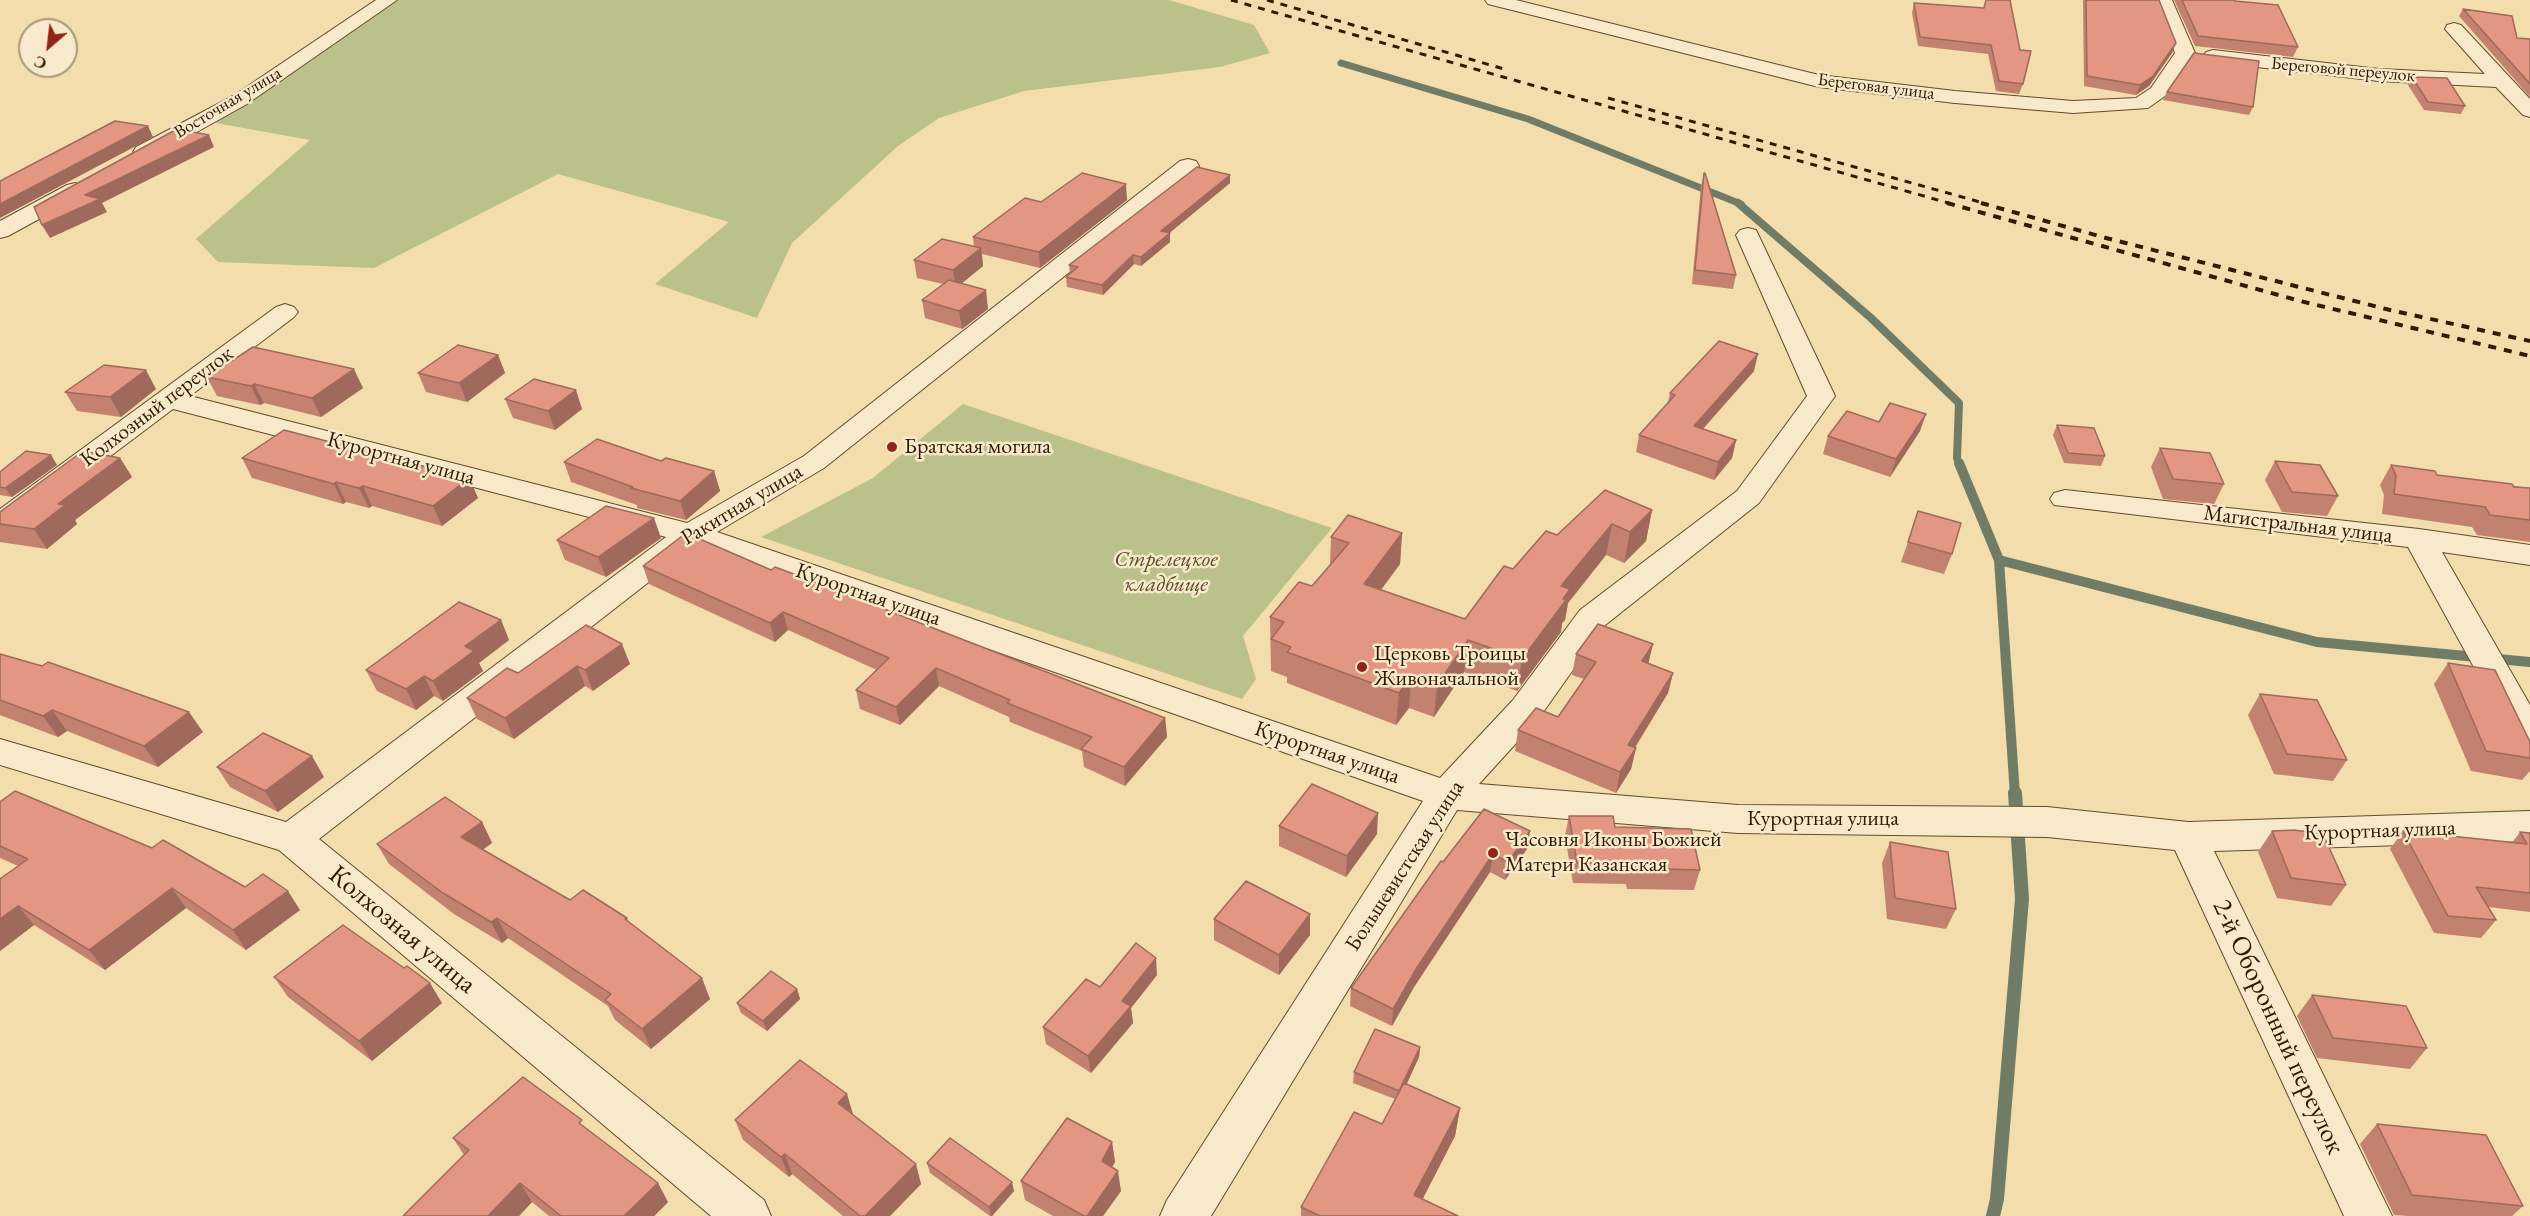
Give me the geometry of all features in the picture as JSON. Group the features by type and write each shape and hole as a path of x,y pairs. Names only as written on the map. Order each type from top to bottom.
{"street":[{"name":"Восточная улица","path":"125,163 240,100 388,0"},
{"name":"Береговая улица","path":"1494,0 1819,81 1955,97 2061,106 2141,104 2158,92 2185,53"},
{"path":"2163,0 2185,53"},
{"path":"2454,29 2530,111"},
{"name":"Береговой переулок","path":"2185,53 2379,75 2502,81"},
{"name":"Ракитная улица","path":"292,839 691,534 814,462 1188,166"},
{"path":"0,231 94,180"},
{"name":"Большевистская улица","path":"1184,1216 1447,795 1526,709 1592,618 1749,497 1821,396 1748,236"},
{"name":"Колхозный переулок","path":"0,524 285,312"},
{"name":"Курортная улица","path":"169,399 691,534 1447,795 1738,819 2047,822 2188,837 2530,826"},
{"name":"Магистральная улица","path":"2065,499 2419,539 2530,555"},
{"path":"2419,539 2530,737"},
{"name":"Колхозная улица","path":"0,752 292,839 747,1216"},
{"name":"2-й Оборонный переулок","path":"2188,837 2368,1216"}],"green space":[{"path":"399,0 1169,0 1254,25 1270,53 1220,67 1024,91 939,118 898,146 792,243 757,318 655,284 729,222 558,174 374,268 218,262 196,239 310,140 210,122"},
{"name":"Стрелецкое кладбище","path":"963,404 1332,528 1243,636 1256,679 1242,699 761,537 873,478"}],"building":[{"path":"1986,0 2010,0 2020,50 2031,51 2023,84 1999,81 1991,45 1920,37 1914,3 1984,8"},
{"path":"2086,0 2159,0 2176,43 2153,76 2140,85 2087,76"},
{"path":"2182,0 2234,0 2278,5 2298,47 2198,36"},
{"path":"2463,9 2512,16 2517,38 2530,39 2530,84"},
{"path":"2194,53 2259,61 2253,107 2167,92"},
{"path":"2412,77 2447,78 2465,106 2428,102"},
{"path":"115,121 148,126 0,204 0,181"},
{"path":"177,129 209,135 85,195 100,199 42,225 34,207"},
{"path":"1197,167 1230,175 1161,231 1170,233 1141,257 1133,255 1102,285 1066,277 1078,267 1069,265"},
{"path":"1082,173 1126,184 1039,252 973,237 1025,198 1041,202"},
{"path":"1705,173 1736,275 1695,270"},
{"path":"942,239 981,248 953,270 914,260"},
{"path":"949,280 986,290 959,311 922,300"},
{"path":"1719,341 1758,354 1694,426 1736,440 1718,462 1639,435 1675,395 1670,393"},
{"path":"458,345 498,355 459,383 418,373"},
{"path":"253,347 354,369 312,398 254,384 251,386 207,377"},
{"path":"104,365 146,370 110,397 65,392"},
{"path":"534,379 576,390 548,411 505,399"},
{"path":"1890,403 1926,414 1896,459 1828,436 1847,411 1879,422"},
{"path":"2057,425 2094,428 2105,456 2068,453"},
{"path":"284,430 469,478 433,506 363,486 359,488 336,482 334,484 242,458"},
{"path":"597,439 661,461 666,458 714,471 680,501 631,488 633,487 564,462"},
{"path":"2160,448 2210,453 2224,484 2173,479"},
{"path":"26,451 51,455 5,488 0,487 0,472"},
{"path":"83,451 120,458 58,504 65,505 34,529 0,524 0,512"},
{"path":"2275,461 2320,465 2338,496 2292,492"},
{"path":"2391,465 2435,471 2437,475 2530,488 2530,520 2490,515 2485,507 2394,494 2396,475"},
{"path":"1605,490 1652,510 1630,532 1612,524 1561,586 1570,589 1563,599 1566,600 1522,659 1468,640 1437,685 1411,676 1399,693 1287,652 1291,647 1271,639 1284,622 1270,617 1299,582 1312,586 1349,543 1331,537 1348,515 1402,533 1364,584 1465,619 1504,566 1513,569 1546,531 1557,535"},
{"path":"606,506 654,518 598,557 557,540"},
{"path":"1918,511 1961,523 1952,554 1908,542"},
{"path":"686,533 771,570 775,567 839,591 844,587 883,604 879,607 1165,718 1124,767 1081,749 1092,737 1007,703 1010,700 936,668 896,707 856,690 889,658 783,612 770,623 643,566"},
{"path":"459,602 501,620 465,646 474,651 433,681 424,676 406,689 366,670"},
{"path":"1598,624 1653,644 1642,661 1673,673 1628,745 1636,748 1620,772 1518,730 1536,708 1558,717 1596,662 1576,654"},
{"path":"586,625 622,644 585,670 577,666 505,718 467,698 507,668 518,673"},
{"path":"0,654 42,666 48,662 189,712 144,746 52,710 43,716 0,700"},
{"path":"2448,663 2495,670 2530,742 2530,758 2486,751"},
{"path":"2260,694 2317,700 2347,760 2287,754"},
{"path":"263,733 312,756 265,791 217,767"},
{"path":"1312,784 1378,813 1347,856 1279,826"},
{"path":"15,791 152,848 163,840 245,887 263,874 288,891 233,930 172,888 89,950 18,906 0,919 0,879 28,859 0,846 0,802"},
{"path":"445,797 482,822 461,837 570,900 583,890 627,918 625,919 702,978 642,1029 605,1000 611,994 497,918 491,922 443,893 377,844"},
{"path":"1484,809 1530,831 1508,862 1493,854 1416,969 1393,1009 1351,988 1441,861 1443,862"},
{"path":"1569,816 1613,816 1615,827 1691,829 1700,870 1632,868 1631,863 1577,863"},
{"path":"2294,830 2323,834 2346,885 2291,878 2272,831"},
{"path":"2403,831 2527,844 2520,832 2530,833 2530,893 2476,887 2496,920 2448,916"},
{"path":"1890,842 1948,852 1956,909 1895,898"},
{"path":"1246,881 1310,914 1279,955 1214,919"},
{"path":"343,925 404,968 407,966 430,983 359,1041 274,977"},
{"path":"1136,943 1156,958 1122,1001 1131,1006 1088,1056 1043,1027 1086,979 1100,987"},
{"path":"771,971 797,989 763,1021 737,1003"},
{"path":"2312,995 2406,1006 2427,1048 2333,1038"},
{"path":"1375,1029 1420,1047 1399,1091 1354,1072"},
{"path":"800,1060 847,1094 838,1103 916,1164 865,1216 860,1216 785,1154 781,1157 735,1120"},
{"path":"523,1077 582,1120 579,1123 658,1183 624,1216 561,1216 520,1183 488,1216 403,1216 469,1150 453,1138"},
{"path":"1404,1083 1460,1108 1414,1195 1458,1216 1320,1216 1301,1207 1354,1112 1382,1124"},
{"path":"1067,1118 1112,1142 1102,1161 1118,1171 1087,1216 1021,1181"},
{"path":"2377,1124 2486,1135 2523,1206 2412,1195"},
{"path":"950,1138 1012,1182 989,1207 927,1163"}],"waterway":[{"path":"1341,63 1528,119 1741,204"},
{"path":"1738,203 1871,318 1959,403 1957,458 1959,464"},
{"path":"1959,463 1999,560"},
{"path":"1999,560 2317,642 2530,662"},
{"path":"1999,560 2015,795"},
{"path":"1993,1216 1997,1199 2022,899 2015,793"}],"railway":[{"path":"1231,0 1952,204"},
{"path":"1267,0 1504,69"},
{"path":"1608,98 1987,204"},
{"path":"1947,203 2300,301 2530,356"},
{"path":"1981,203 2106,238 2390,310 2530,341"}],"place":[{"name":"Братская могила","path":"892,447"},
{"name":"Церковь Троицы Живоначальной","path":"1362,667"},
{"name":"Часовня Иконы Божией Матери Казанская","path":"1493,853"}]}
